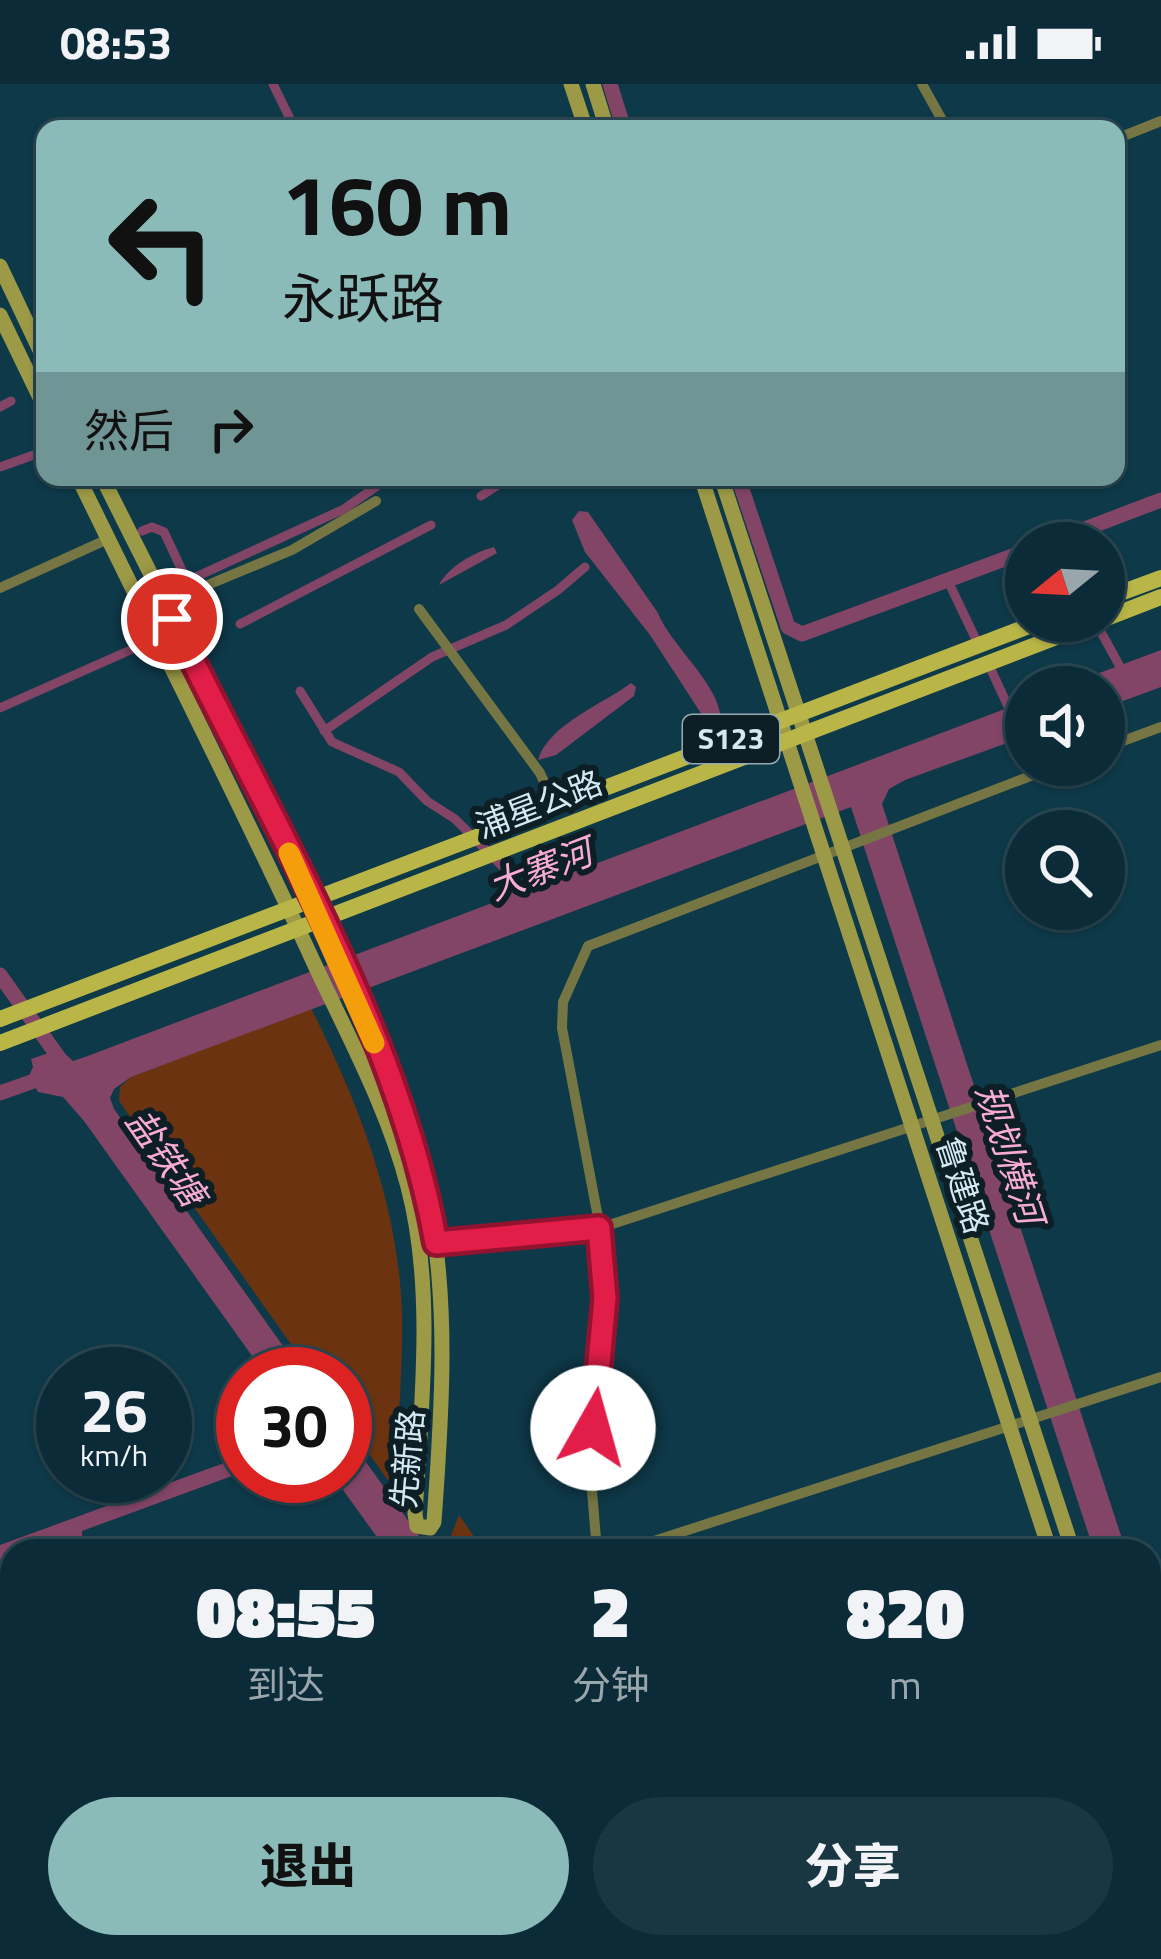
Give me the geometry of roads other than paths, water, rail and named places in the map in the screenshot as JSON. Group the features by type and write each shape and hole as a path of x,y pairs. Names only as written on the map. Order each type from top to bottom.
{"main road":[{"name":"浦星公路","path":"1125,600 1161,578"},
{"name":"浦星公路","path":"1125,608 1161,597"},
{"name":"浦星公路","path":"2,1018 1005,635"},
{"name":"浦星公路","path":"8,1040 1039,642"}],"street":[{"path":"571,84 583,120"},
{"path":"592,84 604,120"},
{"path":"922,84 941,120"},
{"path":"1125,135 1161,121"},
{"path":"0,266 36,342"},
{"path":"0,315 36,389"},
{"path":"82,486 289,908"},
{"path":"106,486 312,899"},
{"path":"704,486 787,740"},
{"path":"724,486 807,732"},
{"path":"198,589 292,550 376,501"},
{"path":"0,588 108,539"},
{"path":"419,609 540,773 555,806"},
{"path":"1125,740 1161,727"},
{"name":"鲁建路","path":"807,732 940,1117 1037,1416 1070,1539"},
{"name":"鲁建路","path":"787,740 1045,1539"},
{"path":"596,1539 589,1455 605,1298 599,1228 562,1028 563,1002 588,946 821,846 896,826 1005,785"},
{"name":"先新路","path":"289,908 392,1134 428,1244 416,1514 422,1530 434,1522 443,1390 426,1185 409,1128 312,899"},
{"path":"428,1244 599,1228 1161,1046"},
{"path":"660,1539 1161,1377"}],"waterway":[{"path":"273,84 291,120"},
{"path":"610,84 621,120"},
{"path":"0,407 11,401"},
{"path":"0,467 36,454"},
{"path":"142,531 152,527 164,532 187,581 344,509 377,486"},
{"path":"481,496 496,486"},
{"path":"741,486 788,627 802,634 1005,559"},
{"path":"1103,522 1161,500"},
{"path":"240,624 431,525"},
{"path":"324,731 432,657 506,625 585,567"},
{"path":"948,581 979,646"},
{"path":"0,708 207,616"},
{"path":"1106,642 1120,666"},
{"path":"987,661 1005,700"},
{"path":"300,691 332,742 399,772 427,801 455,819 506,870 517,902"},
{"name":"盐铁塘","path":"0,975 64,1065"},
{"path":"0,1093 48,1076"},
{"name":"大寨河","path":"38,1539 216,1474"},
{"path":"74,1526 75,1539"}],"water label":[{"name":"规划横河","path":"1010,1154"}]}
